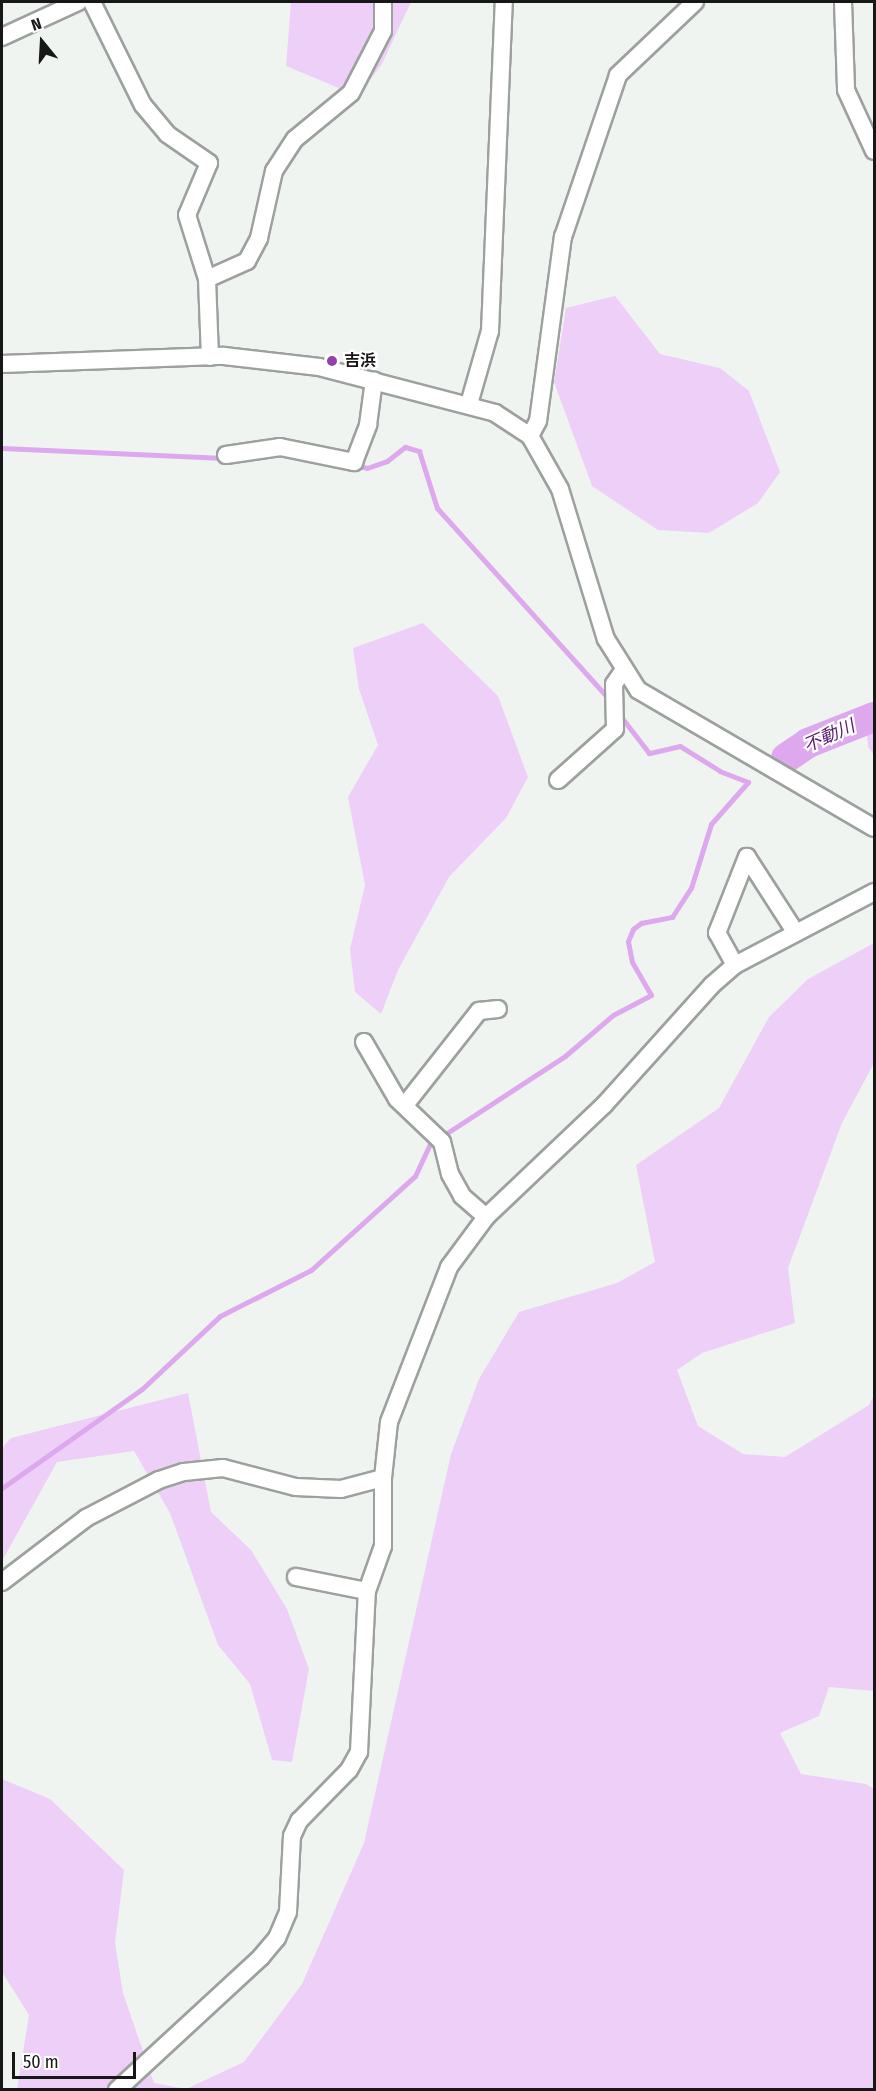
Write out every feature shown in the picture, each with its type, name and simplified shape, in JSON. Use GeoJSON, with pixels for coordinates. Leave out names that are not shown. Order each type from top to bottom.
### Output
{"type":"FeatureCollection","features":[{"type":"Feature","properties":{"kind":"street"},"geometry":{"type":"LineString","coordinates":[[2,37],[78,2]]}},
{"type":"Feature","properties":{"kind":"street"},"geometry":{"type":"LineString","coordinates":[[92,2],[143,105],[167,134],[209,163],[187,215],[207,279],[210,357]]}},
{"type":"Feature","properties":{"kind":"street"},"geometry":{"type":"LineString","coordinates":[[207,279],[247,261],[259,238],[274,171],[295,140],[351,93],[382,31],[383,2]]}},
{"type":"Feature","properties":{"kind":"street"},"geometry":{"type":"LineString","coordinates":[[468,404],[490,332],[504,2]]}},
{"type":"Feature","properties":{"kind":"street"},"geometry":{"type":"LineString","coordinates":[[530,436],[538,421],[554,279],[563,237],[618,75],[680,2]]}},
{"type":"Feature","properties":{"kind":"street"},"geometry":{"type":"LineString","coordinates":[[634,56],[668,31],[695,2]]}},
{"type":"Feature","properties":{"kind":"street"},"geometry":{"type":"LineString","coordinates":[[843,2],[846,90],[874,151]]}},
{"type":"Feature","properties":{"kind":"street"},"geometry":{"type":"LineString","coordinates":[[2,364],[210,357],[319,367],[468,404],[495,414],[530,436],[560,489],[606,639],[623,671],[655,702],[874,828]]}},
{"type":"Feature","properties":{"kind":"street"},"geometry":{"type":"LineString","coordinates":[[226,455],[280,447],[354,462],[368,425],[375,380]]}},
{"type":"Feature","properties":{"kind":"street"},"geometry":{"type":"LineString","coordinates":[[558,780],[615,729],[614,684],[623,671]]}},
{"type":"Feature","properties":{"kind":"street"},"geometry":{"type":"LineString","coordinates":[[735,965],[717,933],[747,857],[796,933]]}},
{"type":"Feature","properties":{"kind":"street"},"geometry":{"type":"LineString","coordinates":[[117,2090],[261,1957],[277,1938],[288,1912],[292,1836],[299,1821],[349,1770],[360,1752],[367,1591],[383,1546],[383,1478],[389,1422],[396,1396],[449,1267],[486,1217],[604,1105],[712,984],[735,965],[874,892]]}},
{"type":"Feature","properties":{"kind":"street"},"geometry":{"type":"LineString","coordinates":[[405,1105],[479,1011],[498,1009]]}},
{"type":"Feature","properties":{"kind":"street"},"geometry":{"type":"LineString","coordinates":[[364,1042],[397,1099],[442,1142],[455,1185],[486,1217]]}},
{"type":"Feature","properties":{"kind":"street"},"geometry":{"type":"LineString","coordinates":[[2,1582],[86,1518],[159,1480],[184,1472],[223,1468],[296,1486],[340,1489],[383,1478]]}},
{"type":"Feature","properties":{"kind":"street"},"geometry":{"type":"LineString","coordinates":[[296,1577],[367,1591]]}},
{"type":"Feature","properties":{"kind":"shaded area"},"geometry":{"type":"Polygon","coordinates":[[[291,2],[411,2],[382,64],[358,96],[286,66],[291,2]]]}},
{"type":"Feature","properties":{"kind":"shaded area"},"geometry":{"type":"Polygon","coordinates":[[[615,296],[660,354],[720,368],[749,391],[780,472],[758,503],[709,533],[658,530],[592,486],[554,382],[566,308],[615,296]]]}},
{"type":"Feature","properties":{"kind":"shaded area"},"geometry":{"type":"Polygon","coordinates":[[[423,623],[498,696],[528,777],[506,818],[449,877],[398,970],[381,1014],[355,992],[350,949],[365,885],[348,797],[378,745],[359,689],[353,648],[423,623]]]}},
{"type":"Feature","properties":{"kind":"shaded area"},"geometry":{"type":"Polygon","coordinates":[[[874,703],[874,755],[868,747],[865,712],[874,703]]]}},
{"type":"Feature","properties":{"kind":"shaded area"},"geometry":{"type":"Polygon","coordinates":[[[874,943],[874,1063],[842,1123],[788,1268],[795,1323],[702,1353],[677,1370],[698,1426],[743,1454],[785,1457],[869,1405],[874,1395],[874,1691],[829,1687],[819,1716],[780,1733],[801,1774],[866,1784],[874,1789],[874,2089],[186,2089],[244,2062],[302,1984],[364,1843],[451,1454],[479,1379],[519,1312],[617,1283],[655,1262],[636,1165],[719,1108],[769,1017],[808,979],[874,943]]]}},
{"type":"Feature","properties":{"kind":"shaded area"},"geometry":{"type":"Polygon","coordinates":[[[188,1393],[211,1512],[251,1550],[287,1609],[309,1669],[292,1762],[272,1760],[250,1684],[218,1645],[170,1513],[134,1451],[57,1462],[2,1561],[2,1448],[11,1438],[188,1393]]]}},
{"type":"Feature","properties":{"kind":"shaded area"},"geometry":{"type":"Polygon","coordinates":[[[2,1779],[50,1799],[124,1870],[115,1943],[123,1993],[154,2083],[186,2089],[17,2089],[29,2015],[2,1972],[2,1779]]]}},
{"type":"Feature","properties":{"kind":"waterway"},"geometry":{"type":"LineString","coordinates":[[356,465],[367,468],[387,461],[405,447],[419,451],[437,508],[609,699]]}},
{"type":"Feature","properties":{"kind":"waterway"},"geometry":{"type":"LineString","coordinates":[[2,448],[224,458]]}},
{"type":"Feature","properties":{"kind":"waterway"},"geometry":{"type":"LineString","coordinates":[[2,1488],[142,1389],[220,1316],[311,1270],[415,1176],[430,1144],[565,1056],[613,1015],[651,995],[632,962],[628,941],[633,929],[641,923],[672,917],[691,888],[711,824],[748,782],[720,771],[680,746],[649,753],[619,714]]}},
{"type":"Feature","properties":{"kind":"waterway","name":"不動川"},"geometry":{"type":"LineString","coordinates":[[786,758],[808,743],[874,717]]}},
{"type":"Feature","properties":{"kind":"place","name":"吉浜"},"geometry":{"type":"Point","coordinates":[332,361]}}]}
